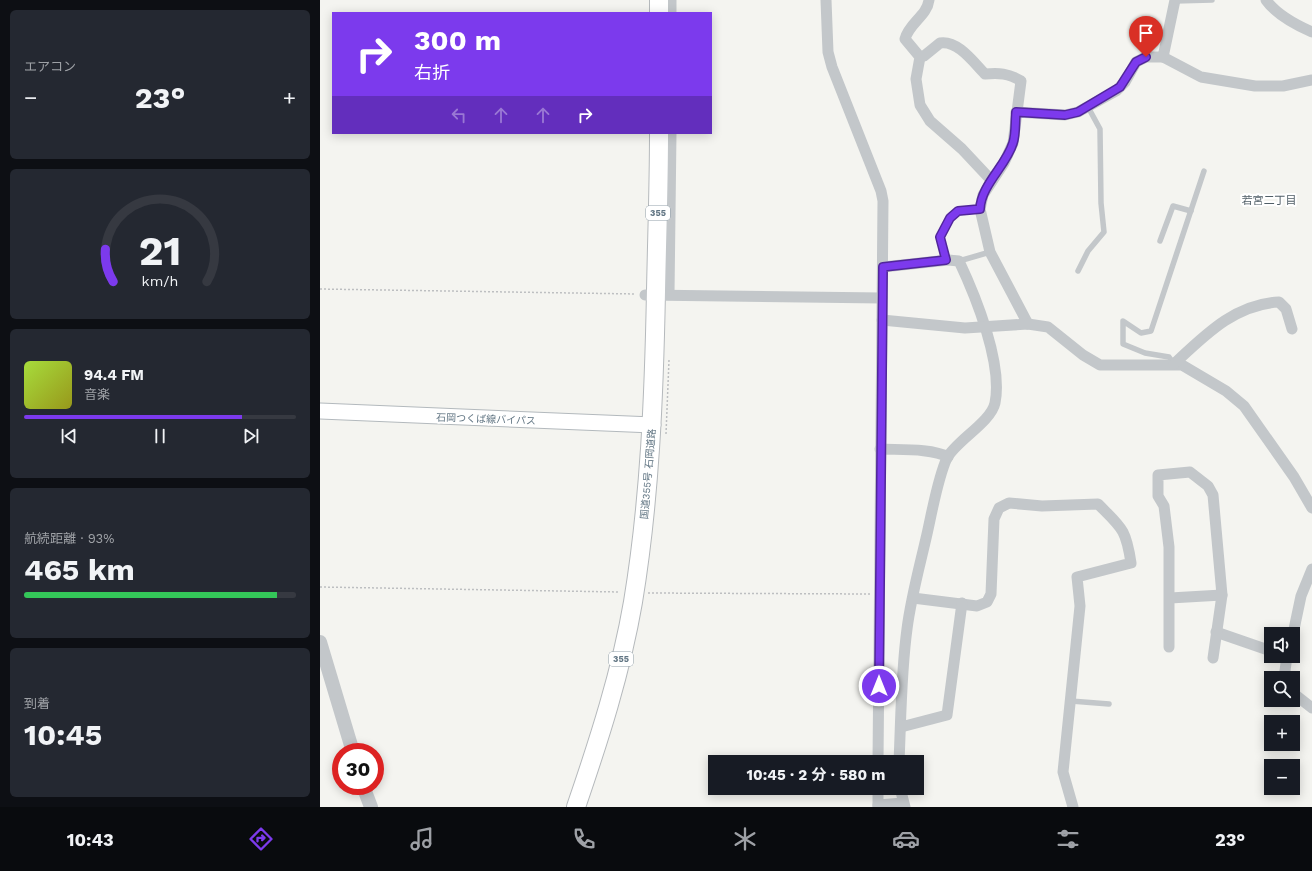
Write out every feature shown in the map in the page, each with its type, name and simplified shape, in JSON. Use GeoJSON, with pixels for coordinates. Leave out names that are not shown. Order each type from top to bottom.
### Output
{"type":"FeatureCollection","features":[{"type":"Feature","properties":{"kind":"highway"},"geometry":{"type":"LineString","coordinates":[[660,0],[660,12]]}},
{"type":"Feature","properties":{"kind":"highway","name":"国道355号 石岡道路"},"geometry":{"type":"LineString","coordinates":[[576,807],[612,693],[634,592],[646,506],[653,425],[657,294],[659,134]]}},
{"type":"Feature","properties":{"kind":"main road","name":"石岡つくば線バイパス"},"geometry":{"type":"LineString","coordinates":[[320,411],[653,425]]}},
{"type":"Feature","properties":{"kind":"street"},"geometry":{"type":"LineString","coordinates":[[671,0],[671,12]]}},
{"type":"Feature","properties":{"kind":"street"},"geometry":{"type":"LineString","coordinates":[[815,0],[826,0],[828,52],[832,67],[882,194],[884,215],[880,449],[878,755]]}},
{"type":"Feature","properties":{"kind":"street"},"geometry":{"type":"LineString","coordinates":[[920,57],[905,39],[909,30],[928,7],[929,0]]}},
{"type":"Feature","properties":{"kind":"street"},"geometry":{"type":"LineString","coordinates":[[1266,0],[1270,6],[1286,18],[1312,32]]}},
{"type":"Feature","properties":{"kind":"street"},"geometry":{"type":"LineString","coordinates":[[1163,57],[1175,1]]}},
{"type":"Feature","properties":{"kind":"street"},"geometry":{"type":"LineString","coordinates":[[920,57],[924,56],[940,43],[950,43],[966,55],[985,74],[1000,72],[1012,75],[1021,81],[1013,142],[1004,163],[981,200],[980,209],[990,252],[1028,324]]}},
{"type":"Feature","properties":{"kind":"street"},"geometry":{"type":"LineString","coordinates":[[920,57],[916,79],[920,105],[930,121],[962,149],[992,181]]}},
{"type":"Feature","properties":{"kind":"street"},"geometry":{"type":"LineString","coordinates":[[1016,112],[1065,115],[1072,114],[1088,107],[1120,87],[1136,62],[1146,57],[1163,57],[1201,76],[1255,86],[1283,86],[1312,80]]}},
{"type":"Feature","properties":{"kind":"street"},"geometry":{"type":"LineString","coordinates":[[671,134],[657,294],[882,298]]}},
{"type":"Feature","properties":{"kind":"street"},"geometry":{"type":"LineString","coordinates":[[883,267],[946,260],[959,261],[972,289],[986,327],[993,360],[996,386],[995,404],[990,414],[948,457],[934,504],[913,598],[904,650],[900,755]]}},
{"type":"Feature","properties":{"kind":"street"},"geometry":{"type":"LineString","coordinates":[[1174,364],[1204,336],[1235,313],[1262,303],[1279,302],[1286,309],[1292,329]]}},
{"type":"Feature","properties":{"kind":"street"},"geometry":{"type":"LineString","coordinates":[[882,320],[966,328],[1028,324],[1048,327],[1083,355],[1100,365],[1182,365],[1226,390],[1244,406],[1294,477],[1312,508]]}},
{"type":"Feature","properties":{"kind":"street"},"geometry":{"type":"LineString","coordinates":[[880,449],[916,451],[948,457]]}},
{"type":"Feature","properties":{"kind":"street"},"geometry":{"type":"LineString","coordinates":[[1169,647],[1169,547],[1164,506],[1158,496],[1158,476],[1190,472],[1208,486],[1213,495],[1222,595],[1216,632],[1214,658]]}},
{"type":"Feature","properties":{"kind":"street"},"geometry":{"type":"LineString","coordinates":[[913,598],[962,603],[976,606],[987,602],[991,594],[994,519],[999,508],[1009,503],[1042,506],[1098,504],[1121,527],[1128,539],[1132,563],[1077,577],[1080,606],[1063,772],[1074,807]]}},
{"type":"Feature","properties":{"kind":"street"},"geometry":{"type":"LineString","coordinates":[[1294,627],[1301,596],[1312,569]]}},
{"type":"Feature","properties":{"kind":"street"},"geometry":{"type":"LineString","coordinates":[[1170,598],[1222,595]]}},
{"type":"Feature","properties":{"kind":"street"},"geometry":{"type":"LineString","coordinates":[[901,727],[946,715],[962,603]]}},
{"type":"Feature","properties":{"kind":"street"},"geometry":{"type":"LineString","coordinates":[[1216,632],[1264,649]]}},
{"type":"Feature","properties":{"kind":"street"},"geometry":{"type":"LineString","coordinates":[[320,642],[350,743]]}},
{"type":"Feature","properties":{"kind":"street"},"geometry":{"type":"LineString","coordinates":[[1300,699],[1312,708]]}},
{"type":"Feature","properties":{"kind":"street"},"geometry":{"type":"LineString","coordinates":[[366,795],[371,807]]}},
{"type":"Feature","properties":{"kind":"street"},"geometry":{"type":"LineString","coordinates":[[878,795],[878,806],[904,805],[902,795]]}},
{"type":"Feature","properties":{"kind":"lane"},"geometry":{"type":"LineString","coordinates":[[1175,1],[1212,0]]}},
{"type":"Feature","properties":{"kind":"lane"},"geometry":{"type":"LineString","coordinates":[[1078,271],[1088,251],[1104,232],[1100,203],[1100,129],[1088,107]]}},
{"type":"Feature","properties":{"kind":"lane"},"geometry":{"type":"LineString","coordinates":[[1174,364],[1169,357],[1145,353],[1123,344],[1123,321],[1141,333],[1151,331],[1204,171]]}},
{"type":"Feature","properties":{"kind":"lane"},"geometry":{"type":"LineString","coordinates":[[1160,241],[1173,206],[1191,211]]}},
{"type":"Feature","properties":{"kind":"lane"},"geometry":{"type":"LineString","coordinates":[[946,260],[940,237],[950,218],[958,211],[980,209]]}},
{"type":"Feature","properties":{"kind":"lane"},"geometry":{"type":"LineString","coordinates":[[959,261],[990,252]]}},
{"type":"Feature","properties":{"kind":"lane"},"geometry":{"type":"LineString","coordinates":[[1071,701],[1108,704]]}},
{"type":"Feature","properties":{"kind":"path"},"geometry":{"type":"LineString","coordinates":[[320,288],[657,294]]}},
{"type":"Feature","properties":{"kind":"path"},"geometry":{"type":"LineString","coordinates":[[320,587],[879,594]]}},
{"type":"Feature","properties":{"kind":"district","name":"若宮二丁目"},"geometry":{"type":"Point","coordinates":[1269,200]}},
{"type":"Feature","properties":{"kind":"route"},"geometry":{"type":"LineString","coordinates":[[879,686],[880,449],[883,267],[946,260],[940,237],[943,230],[950,218],[958,211],[980,209],[983,195],[1004,163],[1013,142],[1016,112],[1065,115],[1078,112],[1116,91],[1125,82],[1136,62],[1146,57]]}}]}
